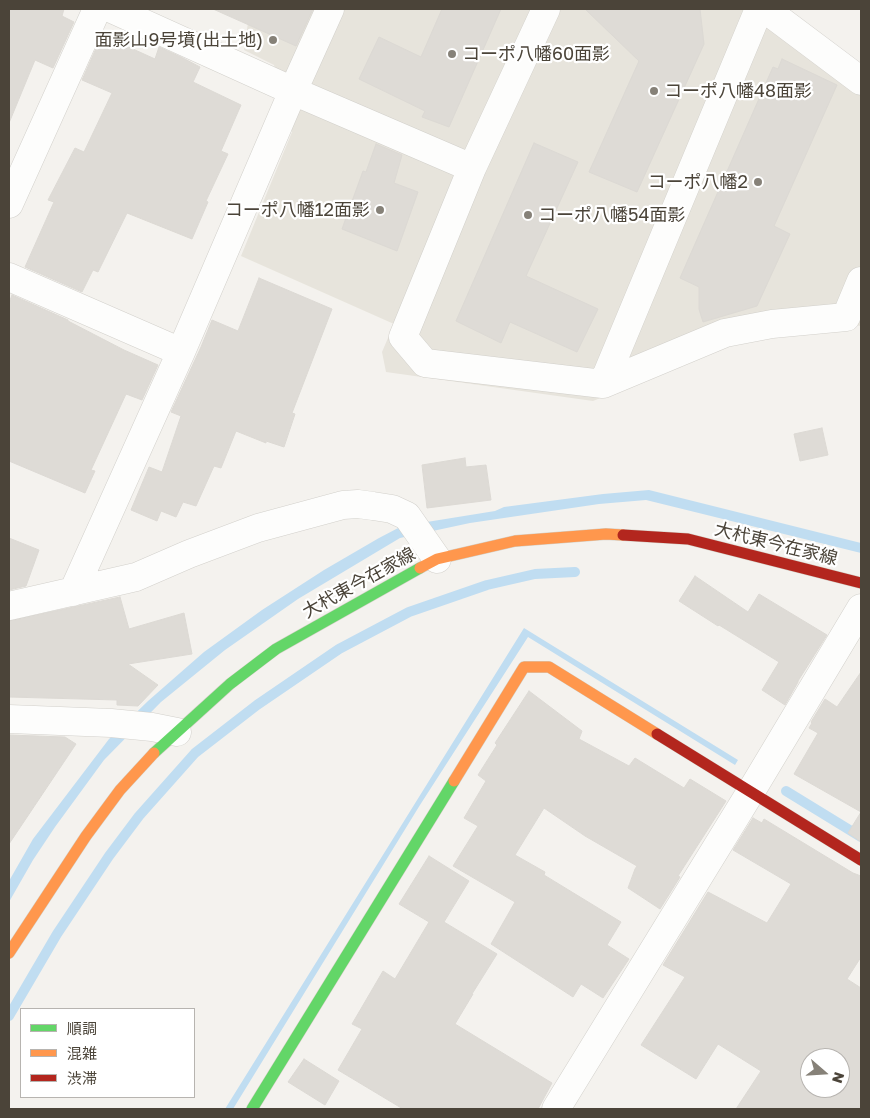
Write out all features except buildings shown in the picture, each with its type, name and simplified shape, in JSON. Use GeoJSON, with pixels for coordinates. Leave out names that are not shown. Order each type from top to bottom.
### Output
{"type":"FeatureCollection","features":[{"type":"Feature","properties":{"kind":"street"},"geometry":{"type":"LineString","coordinates":[[9,204],[97,9]]}},
{"type":"Feature","properties":{"kind":"street"},"geometry":{"type":"LineString","coordinates":[[112,9],[293,91],[472,168]]}},
{"type":"Feature","properties":{"kind":"street"},"geometry":{"type":"LineString","coordinates":[[73,592],[181,352],[330,9]]}},
{"type":"Feature","properties":{"kind":"street"},"geometry":{"type":"LineString","coordinates":[[546,9],[472,168],[403,337],[425,363],[603,384],[725,333],[772,324],[846,317],[861,281]]}},
{"type":"Feature","properties":{"kind":"street"},"geometry":{"type":"LineString","coordinates":[[603,384],[759,9]]}},
{"type":"Feature","properties":{"kind":"street"},"geometry":{"type":"LineString","coordinates":[[765,9],[861,81]]}},
{"type":"Feature","properties":{"kind":"street"},"geometry":{"type":"LineString","coordinates":[[9,277],[181,352]]}},
{"type":"Feature","properties":{"kind":"street"},"geometry":{"type":"LineString","coordinates":[[9,606],[136,577],[189,554],[258,528],[343,505],[358,504],[392,509],[407,516],[437,559]]}},
{"type":"Feature","properties":{"kind":"street","name":"大杙東今在家線"},"geometry":{"type":"LineString","coordinates":[[13,935],[120,790],[160,747],[230,684],[276,649],[437,559],[515,541],[606,534],[688,539],[861,583]]}},
{"type":"Feature","properties":{"kind":"street"},"geometry":{"type":"LineString","coordinates":[[556,1109],[861,608]]}},
{"type":"Feature","properties":{"kind":"street"},"geometry":{"type":"LineString","coordinates":[[252,1109],[524,667],[549,667],[861,860]]}},
{"type":"Feature","properties":{"kind":"street"},"geometry":{"type":"LineString","coordinates":[[9,719],[112,723],[152,727],[177,732]]}},
{"type":"Feature","properties":{"kind":"shaded area"},"geometry":{"type":"Polygon","coordinates":[[[250,9],[788,9],[861,64],[861,326],[854,325],[771,337],[725,347],[593,401],[386,372],[382,352],[394,324],[241,256],[292,132],[274,65],[244,50],[250,9]]]}},
{"type":"Feature","properties":{"kind":"water"},"geometry":{"type":"Polygon","coordinates":[[[649,490],[861,543],[861,553],[646,500],[599,504],[470,523],[400,538],[298,599],[225,650],[161,702],[104,760],[55,827],[33,860],[9,902],[9,881],[33,839],[109,739],[148,701],[204,652],[262,610],[324,570],[402,526],[495,511],[504,507],[649,490]]]}},
{"type":"Feature","properties":{"kind":"water"},"geometry":{"type":"Polygon","coordinates":[[[524,628],[738,760],[735,765],[528,637],[420,805],[233,1109],[225,1109],[524,628]]]}},
{"type":"Feature","properties":{"kind":"waterway"},"geometry":{"type":"LineString","coordinates":[[9,1016],[57,934],[109,856],[139,816],[195,753],[257,705],[339,649],[409,612],[487,585],[535,574],[575,572]]}},
{"type":"Feature","properties":{"kind":"waterway"},"geometry":{"type":"LineString","coordinates":[[786,791],[861,837]]}},
{"type":"Feature","properties":{"kind":"traffic: fast"},"geometry":{"type":"LineString","coordinates":[[154,753],[230,684],[276,649],[420,568]]}},
{"type":"Feature","properties":{"kind":"traffic: fast"},"geometry":{"type":"LineString","coordinates":[[252,1109],[454,781]]}},
{"type":"Feature","properties":{"kind":"traffic: slow"},"geometry":{"type":"LineString","coordinates":[[420,568],[437,559],[515,541],[606,534],[623,535]]}},
{"type":"Feature","properties":{"kind":"traffic: slow"},"geometry":{"type":"LineString","coordinates":[[454,781],[524,667],[549,667],[657,734]]}},
{"type":"Feature","properties":{"kind":"traffic: slow"},"geometry":{"type":"LineString","coordinates":[[9,953],[86,836],[120,790],[154,753]]}},
{"type":"Feature","properties":{"kind":"traffic: jam"},"geometry":{"type":"LineString","coordinates":[[623,535],[688,539],[861,583]]}},
{"type":"Feature","properties":{"kind":"traffic: jam"},"geometry":{"type":"LineString","coordinates":[[657,734],[861,860]]}},
{"type":"Feature","properties":{"kind":"place","name":"面影山9号墳(出土地)"},"geometry":{"type":"Point","coordinates":[273,40]}},
{"type":"Feature","properties":{"kind":"place","name":"コーポ八幡60面影"},"geometry":{"type":"Point","coordinates":[452,54]}},
{"type":"Feature","properties":{"kind":"place","name":"コーポ八幡48面影"},"geometry":{"type":"Point","coordinates":[654,91]}},
{"type":"Feature","properties":{"kind":"place","name":"コーポ八幡2"},"geometry":{"type":"Point","coordinates":[758,182]}},
{"type":"Feature","properties":{"kind":"place","name":"コーポ八幡12面影"},"geometry":{"type":"Point","coordinates":[380,210]}},
{"type":"Feature","properties":{"kind":"place","name":"コーポ八幡54面影"},"geometry":{"type":"Point","coordinates":[528,215]}}]}
